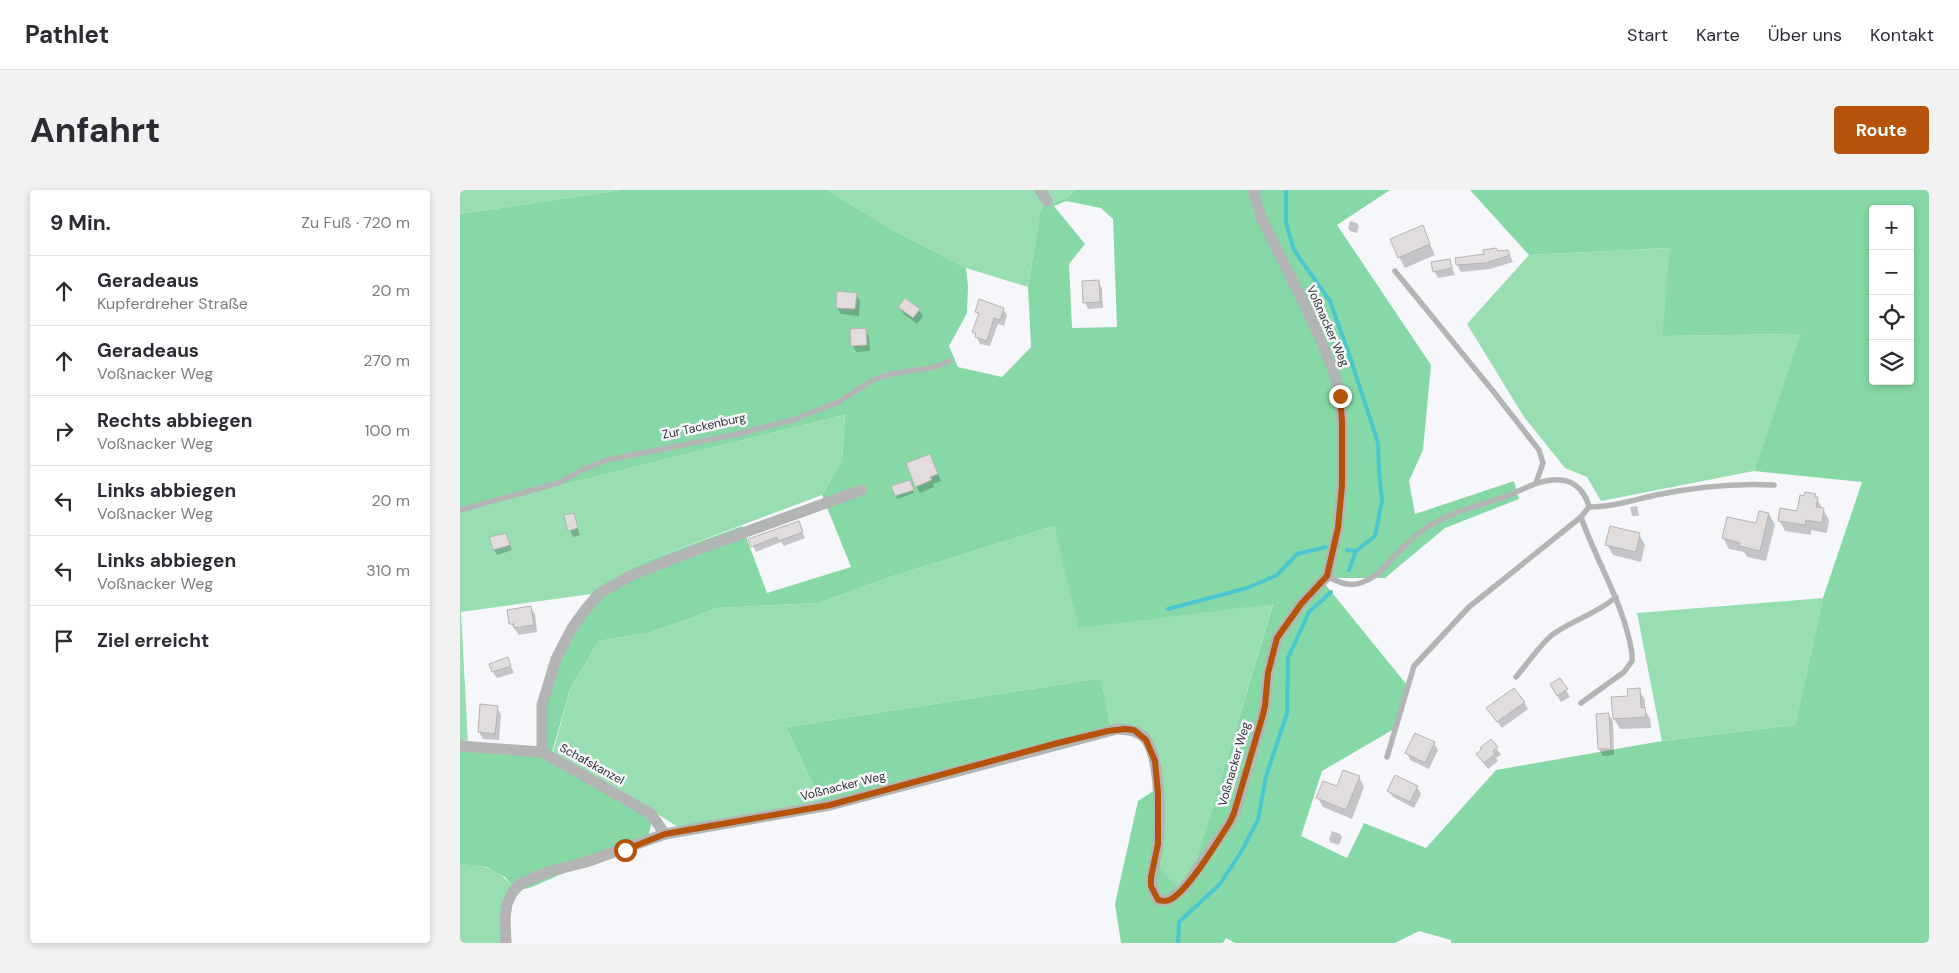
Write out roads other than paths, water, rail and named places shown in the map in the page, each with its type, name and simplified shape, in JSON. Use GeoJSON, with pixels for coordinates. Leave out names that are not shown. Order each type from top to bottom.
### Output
{"type":"FeatureCollection","features":[{"type":"Feature","properties":{"kind":"street"},"geometry":{"type":"LineString","coordinates":[[1040,190],[1047,201]]}},
{"type":"Feature","properties":{"kind":"street","name":"Voßnacker Weg"},"geometry":{"type":"LineString","coordinates":[[665,834],[830,805],[1067,741],[1125,729],[1134,730],[1146,740],[1155,761],[1158,793],[1158,844],[1151,886],[1158,900],[1165,902],[1184,888],[1230,822],[1234,813],[1265,706],[1268,673],[1277,638],[1301,604],[1327,576],[1341,507],[1342,421],[1340,396],[1334,373],[1320,336],[1261,218],[1253,190]]}},
{"type":"Feature","properties":{"kind":"street"},"geometry":{"type":"LineString","coordinates":[[542,752],[542,705],[556,659],[576,622],[600,593],[632,575],[862,490]]}},
{"type":"Feature","properties":{"kind":"street","name":"Schafskanzel"},"geometry":{"type":"LineString","coordinates":[[460,746],[542,752],[651,814],[665,834]]}},
{"type":"Feature","properties":{"kind":"street"},"geometry":{"type":"LineString","coordinates":[[506,943],[505,917],[507,904],[512,893],[520,884],[547,872],[586,862],[665,834]]}},
{"type":"Feature","properties":{"kind":"lane"},"geometry":{"type":"LineString","coordinates":[[1394,271],[1493,391],[1538,450],[1543,463],[1536,483]]}},
{"type":"Feature","properties":{"kind":"lane","name":"Zur Tackenburg"},"geometry":{"type":"LineString","coordinates":[[460,510],[558,483],[582,470],[607,460],[738,434],[793,420],[838,402],[875,379],[891,374],[935,367],[949,361]]}},
{"type":"Feature","properties":{"kind":"lane"},"geometry":{"type":"LineString","coordinates":[[1327,576],[1339,583],[1349,585],[1358,585],[1368,581],[1426,528],[1451,515],[1536,483],[1560,480],[1574,484],[1585,496],[1589,507]]}},
{"type":"Feature","properties":{"kind":"lane"},"geometry":{"type":"LineString","coordinates":[[1387,757],[1414,666],[1469,607],[1581,517],[1589,507],[1607,506],[1658,494],[1741,483],[1774,485]]}},
{"type":"Feature","properties":{"kind":"lane"},"geometry":{"type":"LineString","coordinates":[[1581,517],[1592,546],[1616,597],[1631,646],[1632,661],[1624,672],[1582,703]]}},
{"type":"Feature","properties":{"kind":"lane"},"geometry":{"type":"LineString","coordinates":[[1516,677],[1554,634],[1600,610],[1616,597]]}},
{"type":"Feature","properties":{"kind":"waterway"},"geometry":{"type":"LineString","coordinates":[[1286,190],[1286,223],[1294,250],[1330,301],[1378,443],[1382,501],[1375,536],[1356,551],[1349,570]]}},
{"type":"Feature","properties":{"kind":"waterway"},"geometry":{"type":"LineString","coordinates":[[1168,609],[1247,588],[1277,575],[1297,554],[1326,547]]}},
{"type":"Feature","properties":{"kind":"waterway"},"geometry":{"type":"LineString","coordinates":[[1347,550],[1356,551]]}},
{"type":"Feature","properties":{"kind":"waterway"},"geometry":{"type":"LineString","coordinates":[[1178,943],[1179,922],[1220,884],[1241,852],[1258,820],[1266,776],[1287,713],[1288,658],[1309,612],[1331,592]]}}]}
